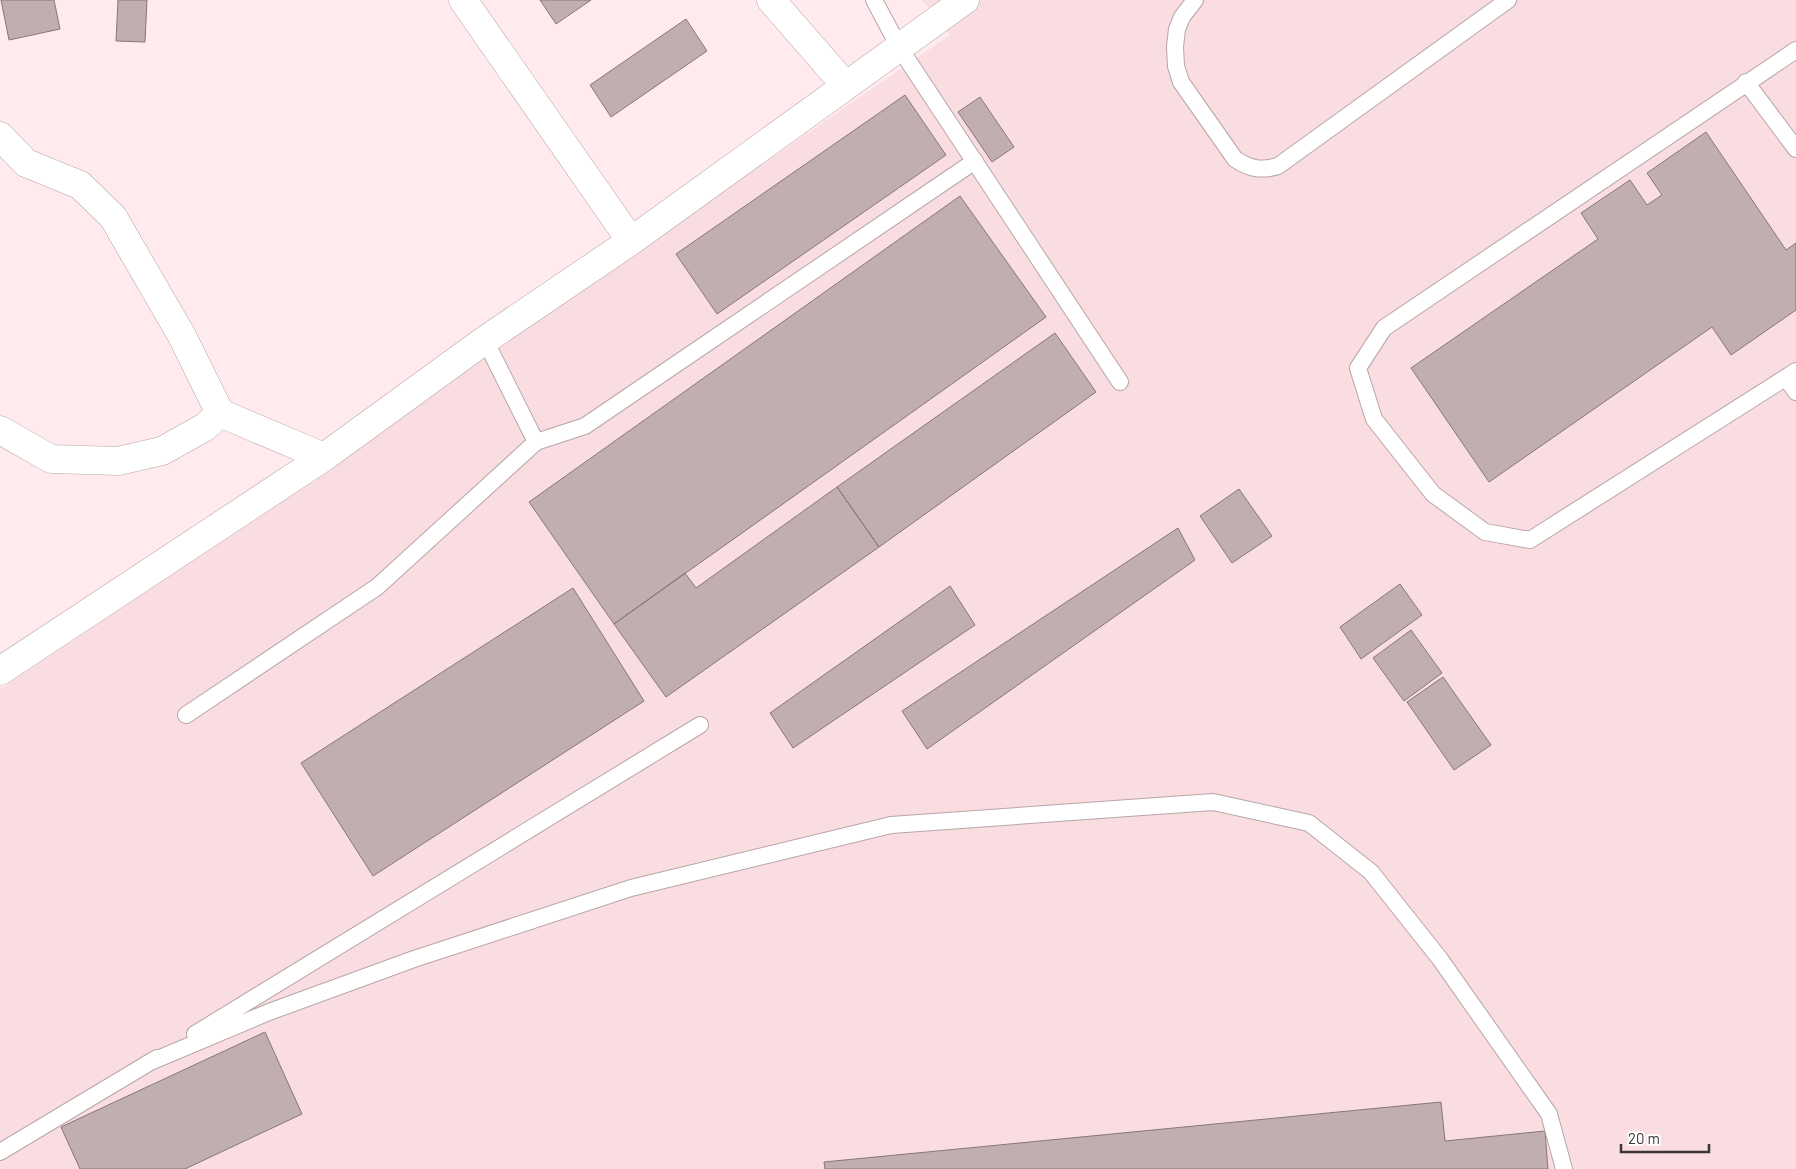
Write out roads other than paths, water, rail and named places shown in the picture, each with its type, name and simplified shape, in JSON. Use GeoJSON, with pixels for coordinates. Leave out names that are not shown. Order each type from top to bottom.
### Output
{"type":"FeatureCollection","features":[{"type":"Feature","properties":{"kind":"street"},"geometry":{"type":"LineString","coordinates":[[463,0],[631,241]]}},
{"type":"Feature","properties":{"kind":"street"},"geometry":{"type":"LineString","coordinates":[[771,0],[846,86]]}},
{"type":"Feature","properties":{"kind":"street"},"geometry":{"type":"LineString","coordinates":[[0,671],[324,457],[485,340],[631,241],[965,0]]}},
{"type":"Feature","properties":{"kind":"street"},"geometry":{"type":"LineString","coordinates":[[0,136],[26,163],[80,185],[113,218],[182,336],[220,413],[324,457]]}},
{"type":"Feature","properties":{"kind":"street"},"geometry":{"type":"LineString","coordinates":[[0,430],[51,459],[118,461],[162,452],[205,427],[220,413]]}},
{"type":"Feature","properties":{"kind":"lane"},"geometry":{"type":"LineString","coordinates":[[874,0],[899,46],[1120,382]]}},
{"type":"Feature","properties":{"kind":"lane"},"geometry":{"type":"LineString","coordinates":[[1195,0],[1182,17],[1176,29],[1174,47],[1181,82],[1235,159],[1246,167],[1263,170],[1278,166],[1508,0]]}},
{"type":"Feature","properties":{"kind":"lane"},"geometry":{"type":"LineString","coordinates":[[1796,50],[1384,328],[1358,368],[1374,419],[1433,494],[1485,532],[1530,540],[1791,375],[1796,392]]}},
{"type":"Feature","properties":{"kind":"lane"},"geometry":{"type":"LineString","coordinates":[[1746,82],[1796,149]]}},
{"type":"Feature","properties":{"kind":"lane"},"geometry":{"type":"LineString","coordinates":[[186,715],[377,587],[536,442],[585,426],[974,161]]}},
{"type":"Feature","properties":{"kind":"lane"},"geometry":{"type":"LineString","coordinates":[[485,340],[536,442]]}},
{"type":"Feature","properties":{"kind":"lane"},"geometry":{"type":"LineString","coordinates":[[0,1152],[700,724]]}},
{"type":"Feature","properties":{"kind":"lane"},"geometry":{"type":"LineString","coordinates":[[148,1063],[269,1012],[414,958],[631,888],[891,824],[1213,802],[1309,823],[1371,872],[1440,959],[1549,1114],[1564,1169]]}}]}
